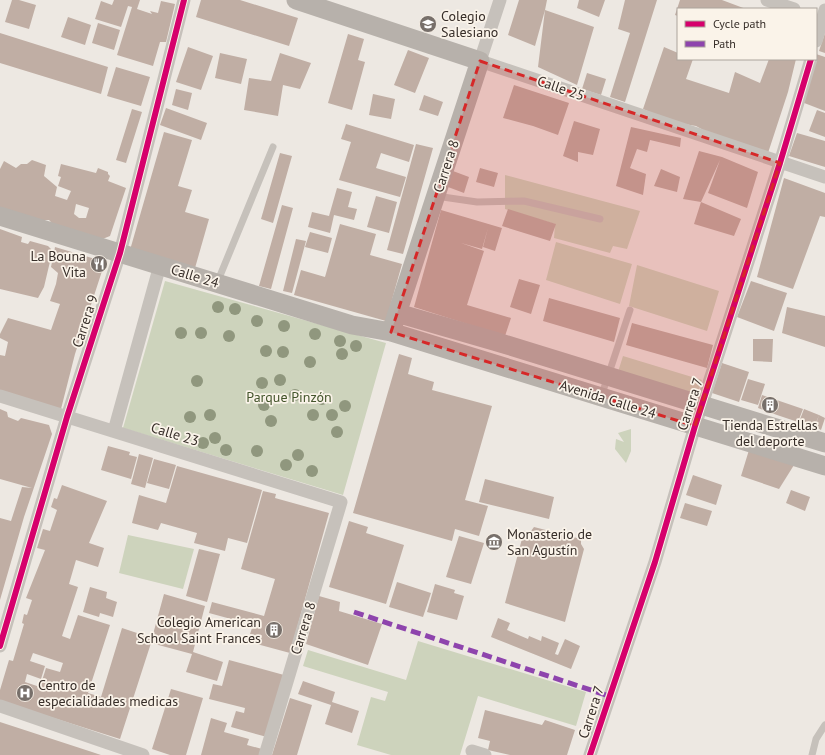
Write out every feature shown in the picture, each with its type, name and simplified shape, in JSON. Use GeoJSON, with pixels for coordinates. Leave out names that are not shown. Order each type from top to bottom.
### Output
{"type":"FeatureCollection","features":[{"type":"Feature","properties":{"kind":"main road","name":"Calle 25"},"geometry":{"type":"LineString","coordinates":[[296,0],[480,61]]}},
{"type":"Feature","properties":{"kind":"main road","name":"Carrera 8"},"geometry":{"type":"LineString","coordinates":[[391,332],[480,61]]}},
{"type":"Feature","properties":{"kind":"main road","name":"Calle 24"},"geometry":{"type":"LineString","coordinates":[[0,216],[352,325],[391,332]]}},
{"type":"Feature","properties":{"kind":"main road","name":"Avenida Calle 24"},"geometry":{"type":"LineString","coordinates":[[397,313],[825,443]]}},
{"type":"Feature","properties":{"kind":"main road","name":"Avenida Calle 24"},"geometry":{"type":"LineString","coordinates":[[391,332],[825,466]]}},
{"type":"Feature","properties":{"kind":"street","name":"Carrera 9"},"geometry":{"type":"LineString","coordinates":[[0,646],[67,417],[120,253],[184,0]]}},
{"type":"Feature","properties":{"kind":"street","name":"Carrera 8"},"geometry":{"type":"LineString","coordinates":[[480,61],[500,0]]}},
{"type":"Feature","properties":{"kind":"street"},"geometry":{"type":"LineString","coordinates":[[767,0],[791,8]]}},
{"type":"Feature","properties":{"kind":"street"},"geometry":{"type":"LineString","coordinates":[[817,36],[821,15]]}},
{"type":"Feature","properties":{"kind":"street","name":"Carrera 7"},"geometry":{"type":"LineString","coordinates":[[590,755],[655,562],[695,426],[780,164],[811,60]]}},
{"type":"Feature","properties":{"kind":"street","name":"Calle 25"},"geometry":{"type":"LineString","coordinates":[[480,61],[780,164],[825,177]]}},
{"type":"Feature","properties":{"kind":"street"},"geometry":{"type":"LineString","coordinates":[[114,431],[160,265]]}},
{"type":"Feature","properties":{"kind":"street","name":"Calle 23"},"geometry":{"type":"LineString","coordinates":[[0,396],[341,502]]}},
{"type":"Feature","properties":{"kind":"street","name":"Carrera 8"},"geometry":{"type":"LineString","coordinates":[[265,755],[341,502]]}},
{"type":"Feature","properties":{"kind":"street"},"geometry":{"type":"LineString","coordinates":[[0,706],[143,755]]}},
{"type":"Feature","properties":{"kind":"lane"},"geometry":{"type":"LineString","coordinates":[[217,283],[273,147]]}},
{"type":"Feature","properties":{"kind":"lane"},"geometry":{"type":"LineString","coordinates":[[436,196],[477,202],[524,201],[600,219]]}},
{"type":"Feature","properties":{"kind":"lane"},"geometry":{"type":"LineString","coordinates":[[601,397],[630,310]]}},
{"type":"Feature","properties":{"kind":"lane"},"geometry":{"type":"LineString","coordinates":[[812,755],[816,740],[825,725]]}},
{"type":"Feature","properties":{"kind":"highlighted area"},"geometry":{"type":"Polygon","coordinates":[[[480,61],[780,163],[695,426],[391,332],[480,61]]]}},
{"type":"Feature","properties":{"kind":"green space"},"geometry":{"type":"Polygon","coordinates":[[[505,175],[640,211],[627,249],[613,246],[610,253],[554,238],[555,224],[505,209],[505,175]]]}},
{"type":"Feature","properties":{"kind":"green space"},"geometry":{"type":"Polygon","coordinates":[[[556,242],[632,264],[620,304],[546,280],[556,242]]]}},
{"type":"Feature","properties":{"kind":"green space"},"geometry":{"type":"Polygon","coordinates":[[[637,265],[719,291],[707,331],[629,306],[637,265]]]}},
{"type":"Feature","properties":{"kind":"green space","name":"Parque Pinzón"},"geometry":{"type":"Polygon","coordinates":[[[165,281],[386,343],[343,495],[123,428],[165,281]]]}},
{"type":"Feature","properties":{"kind":"green space"},"geometry":{"type":"Polygon","coordinates":[[[623,356],[702,380],[696,399],[617,375],[623,356]]]}},
{"type":"Feature","properties":{"kind":"green space"},"geometry":{"type":"Polygon","coordinates":[[[631,429],[631,451],[626,463],[615,449],[616,439],[624,442],[618,433],[631,429]]]}},
{"type":"Feature","properties":{"kind":"green space"},"geometry":{"type":"Polygon","coordinates":[[[128,535],[194,549],[183,589],[119,573],[128,535]]]}},
{"type":"Feature","properties":{"kind":"green space"},"geometry":{"type":"Polygon","coordinates":[[[418,641],[586,692],[576,726],[478,696],[460,755],[391,755],[357,745],[371,697],[385,701],[388,692],[303,666],[308,650],[406,680],[418,641]]]}},
{"type":"Feature","properties":{"kind":"building"},"geometry":{"type":"Polygon","coordinates":[[[12,0],[19,0],[36,5],[29,29],[5,22],[12,0]]]}},
{"type":"Feature","properties":{"kind":"building"},"geometry":{"type":"Polygon","coordinates":[[[114,0],[140,0],[137,9],[152,14],[150,11],[158,13],[161,1],[175,4],[166,42],[160,42],[153,66],[117,55],[132,7],[128,6],[121,27],[95,19],[101,1],[112,5],[114,0]]]}},
{"type":"Feature","properties":{"kind":"building"},"geometry":{"type":"Polygon","coordinates":[[[201,0],[240,0],[298,18],[289,46],[196,17],[201,0]]]}},
{"type":"Feature","properties":{"kind":"building"},"geometry":{"type":"Polygon","coordinates":[[[519,0],[547,0],[535,46],[508,35],[519,0]]]}},
{"type":"Feature","properties":{"kind":"building"},"geometry":{"type":"Polygon","coordinates":[[[579,0],[605,0],[599,17],[577,8],[579,0]]]}},
{"type":"Feature","properties":{"kind":"building"},"geometry":{"type":"Polygon","coordinates":[[[625,0],[657,0],[625,102],[610,97],[630,33],[618,29],[625,0]]]}},
{"type":"Feature","properties":{"kind":"building"},"geometry":{"type":"Polygon","coordinates":[[[680,0],[722,0],[743,8],[677,8],[680,0]]]}},
{"type":"Feature","properties":{"kind":"building"},"geometry":{"type":"Polygon","coordinates":[[[545,10],[594,27],[577,85],[538,67],[545,10]]]}},
{"type":"Feature","properties":{"kind":"building"},"geometry":{"type":"Polygon","coordinates":[[[68,17],[91,25],[85,45],[61,37],[68,17]]]}},
{"type":"Feature","properties":{"kind":"building"},"geometry":{"type":"Polygon","coordinates":[[[98,23],[120,30],[114,50],[92,43],[98,23]]]}},
{"type":"Feature","properties":{"kind":"building"},"geometry":{"type":"Polygon","coordinates":[[[0,33],[108,67],[101,94],[0,63],[0,33]]]}},
{"type":"Feature","properties":{"kind":"building"},"geometry":{"type":"Polygon","coordinates":[[[825,33],[825,53],[819,51],[825,33]]]}},
{"type":"Feature","properties":{"kind":"building"},"geometry":{"type":"Polygon","coordinates":[[[348,34],[364,39],[358,60],[365,62],[352,110],[328,103],[348,34]]]}},
{"type":"Feature","properties":{"kind":"building"},"geometry":{"type":"Polygon","coordinates":[[[188,47],[213,56],[201,90],[176,82],[188,47]]]}},
{"type":"Feature","properties":{"kind":"building"},"geometry":{"type":"Polygon","coordinates":[[[664,47],[677,53],[677,60],[693,60],[686,79],[729,93],[735,72],[760,83],[769,60],[796,60],[788,92],[768,153],[714,136],[696,126],[672,122],[643,109],[664,47]]]}},
{"type":"Feature","properties":{"kind":"building"},"geometry":{"type":"Polygon","coordinates":[[[408,50],[429,58],[415,93],[394,85],[408,50]]]}},
{"type":"Feature","properties":{"kind":"building"},"geometry":{"type":"Polygon","coordinates":[[[220,53],[247,59],[241,84],[215,78],[220,53]]]}},
{"type":"Feature","properties":{"kind":"building"},"geometry":{"type":"Polygon","coordinates":[[[280,53],[311,63],[300,89],[283,85],[278,116],[244,110],[249,78],[271,81],[280,53]]]}},
{"type":"Feature","properties":{"kind":"building"},"geometry":{"type":"Polygon","coordinates":[[[817,54],[825,57],[825,111],[799,101],[816,60],[817,60],[817,54]]]}},
{"type":"Feature","properties":{"kind":"building"},"geometry":{"type":"Polygon","coordinates":[[[116,67],[150,77],[141,106],[107,96],[116,67]]]}},
{"type":"Feature","properties":{"kind":"building"},"geometry":{"type":"Polygon","coordinates":[[[587,73],[606,79],[601,95],[582,89],[587,73]]]}},
{"type":"Feature","properties":{"kind":"building"},"geometry":{"type":"Polygon","coordinates":[[[514,85],[569,103],[558,135],[533,126],[503,118],[514,85]]]}},
{"type":"Feature","properties":{"kind":"building"},"geometry":{"type":"Polygon","coordinates":[[[176,89],[192,93],[188,110],[172,105],[176,89]]]}},
{"type":"Feature","properties":{"kind":"building"},"geometry":{"type":"Polygon","coordinates":[[[373,94],[395,99],[391,119],[369,115],[373,94]]]}},
{"type":"Feature","properties":{"kind":"building"},"geometry":{"type":"Polygon","coordinates":[[[424,95],[443,102],[438,116],[419,110],[424,95]]]}},
{"type":"Feature","properties":{"kind":"building"},"geometry":{"type":"Polygon","coordinates":[[[166,108],[207,123],[201,140],[160,125],[166,108]]]}},
{"type":"Feature","properties":{"kind":"building"},"geometry":{"type":"Polygon","coordinates":[[[132,109],[142,112],[126,163],[116,160],[132,109]]]}},
{"type":"Feature","properties":{"kind":"building"},"geometry":{"type":"Polygon","coordinates":[[[817,110],[825,113],[825,137],[809,131],[817,110]]]}},
{"type":"Feature","properties":{"kind":"building"},"geometry":{"type":"Polygon","coordinates":[[[574,121],[600,129],[593,155],[578,152],[578,162],[563,156],[574,121]]]}},
{"type":"Feature","properties":{"kind":"building"},"geometry":{"type":"Polygon","coordinates":[[[346,124],[414,145],[409,162],[381,153],[376,168],[406,177],[400,197],[339,180],[351,142],[341,139],[346,124]]]}},
{"type":"Feature","properties":{"kind":"building"},"geometry":{"type":"Polygon","coordinates":[[[631,127],[681,138],[680,147],[650,140],[647,152],[637,149],[630,168],[646,174],[643,195],[616,186],[631,127]]]}},
{"type":"Feature","properties":{"kind":"building"},"geometry":{"type":"Polygon","coordinates":[[[164,132],[192,140],[178,186],[192,190],[185,212],[209,219],[195,268],[130,250],[164,132]]]}},
{"type":"Feature","properties":{"kind":"building"},"geometry":{"type":"Polygon","coordinates":[[[797,133],[825,141],[825,167],[789,156],[797,133]]]}},
{"type":"Feature","properties":{"kind":"building"},"geometry":{"type":"Polygon","coordinates":[[[416,144],[433,148],[403,254],[387,250],[416,144]]]}},
{"type":"Feature","properties":{"kind":"building"},"geometry":{"type":"Polygon","coordinates":[[[699,151],[722,157],[758,172],[747,208],[708,193],[720,160],[701,202],[683,199],[699,151]]]}},
{"type":"Feature","properties":{"kind":"building"},"geometry":{"type":"Polygon","coordinates":[[[280,153],[292,156],[273,223],[261,219],[280,153]]]}},
{"type":"Feature","properties":{"kind":"building"},"geometry":{"type":"Polygon","coordinates":[[[32,160],[46,165],[44,176],[57,187],[55,196],[67,200],[71,191],[58,186],[61,177],[58,176],[61,164],[96,173],[98,168],[108,172],[110,176],[108,181],[126,188],[110,236],[100,240],[52,223],[49,220],[40,220],[0,208],[0,169],[4,161],[16,168],[21,164],[27,164],[32,160]],[[76,204],[74,214],[79,218],[86,218],[89,208],[76,204]]]}},
{"type":"Feature","properties":{"kind":"building"},"geometry":{"type":"Polygon","coordinates":[[[480,168],[498,173],[494,187],[476,182],[480,168]]]}},
{"type":"Feature","properties":{"kind":"building"},"geometry":{"type":"Polygon","coordinates":[[[661,169],[680,177],[677,192],[654,186],[661,169]]]}},
{"type":"Feature","properties":{"kind":"building"},"geometry":{"type":"Polygon","coordinates":[[[453,171],[469,177],[464,193],[448,187],[453,171]]]}},
{"type":"Feature","properties":{"kind":"building"},"geometry":{"type":"Polygon","coordinates":[[[784,178],[825,193],[825,217],[820,216],[793,289],[757,277],[784,178]]]}},
{"type":"Feature","properties":{"kind":"building"},"geometry":{"type":"Polygon","coordinates":[[[337,188],[352,192],[348,207],[357,209],[354,220],[334,215],[330,233],[308,227],[312,212],[329,216],[337,188]]]}},
{"type":"Feature","properties":{"kind":"building"},"geometry":{"type":"Polygon","coordinates":[[[376,196],[397,202],[389,233],[367,227],[376,196]]]}},
{"type":"Feature","properties":{"kind":"building"},"geometry":{"type":"Polygon","coordinates":[[[701,202],[741,219],[734,236],[694,224],[701,202]]]}},
{"type":"Feature","properties":{"kind":"building"},"geometry":{"type":"Polygon","coordinates":[[[282,205],[293,208],[271,289],[259,286],[282,205]]]}},
{"type":"Feature","properties":{"kind":"building"},"geometry":{"type":"Polygon","coordinates":[[[508,209],[556,224],[550,241],[502,226],[508,209]]]}},
{"type":"Feature","properties":{"kind":"building"},"geometry":{"type":"Polygon","coordinates":[[[441,210],[502,228],[495,251],[483,247],[488,228],[482,249],[461,243],[484,251],[467,305],[511,318],[505,336],[414,307],[441,210]]]}},
{"type":"Feature","properties":{"kind":"building"},"geometry":{"type":"Polygon","coordinates":[[[340,224],[376,234],[370,255],[402,264],[386,321],[294,295],[301,270],[325,277],[340,224]]]}},
{"type":"Feature","properties":{"kind":"building"},"geometry":{"type":"Polygon","coordinates":[[[0,229],[22,237],[21,242],[28,244],[30,241],[48,246],[51,249],[52,253],[44,287],[38,298],[0,289],[0,229]]]}},
{"type":"Feature","properties":{"kind":"building"},"geometry":{"type":"Polygon","coordinates":[[[310,232],[332,238],[328,253],[305,247],[310,232]]]}},
{"type":"Feature","properties":{"kind":"building"},"geometry":{"type":"Polygon","coordinates":[[[296,239],[306,241],[292,293],[283,291],[296,239]]]}},
{"type":"Feature","properties":{"kind":"building"},"geometry":{"type":"Polygon","coordinates":[[[55,247],[102,261],[103,268],[75,354],[61,409],[0,390],[0,355],[5,356],[8,342],[0,338],[0,334],[8,318],[51,330],[60,304],[50,301],[58,273],[51,267],[55,247]]]}},
{"type":"Feature","properties":{"kind":"building"},"geometry":{"type":"Polygon","coordinates":[[[519,279],[540,285],[531,314],[510,307],[519,279]]]}},
{"type":"Feature","properties":{"kind":"building"},"geometry":{"type":"Polygon","coordinates":[[[751,281],[787,293],[774,331],[737,317],[751,281]]]}},
{"type":"Feature","properties":{"kind":"building"},"geometry":{"type":"Polygon","coordinates":[[[549,298],[620,318],[614,342],[543,321],[549,298]]]}},
{"type":"Feature","properties":{"kind":"building"},"geometry":{"type":"Polygon","coordinates":[[[787,307],[825,316],[825,347],[782,333],[787,307]]]}},
{"type":"Feature","properties":{"kind":"building"},"geometry":{"type":"Polygon","coordinates":[[[632,323],[713,345],[707,368],[626,345],[632,323]]]}},
{"type":"Feature","properties":{"kind":"building"},"geometry":{"type":"Polygon","coordinates":[[[753,339],[773,339],[772,362],[753,361],[753,339]]]}},
{"type":"Feature","properties":{"kind":"building"},"geometry":{"type":"Polygon","coordinates":[[[399,354],[412,358],[408,374],[434,382],[432,390],[492,406],[465,500],[488,506],[479,536],[455,529],[452,541],[353,513],[399,354]]]}},
{"type":"Feature","properties":{"kind":"building"},"geometry":{"type":"Polygon","coordinates":[[[722,363],[749,372],[739,402],[712,393],[722,363]]]}},
{"type":"Feature","properties":{"kind":"building"},"geometry":{"type":"Polygon","coordinates":[[[748,379],[765,384],[758,405],[741,400],[748,379]]]}},
{"type":"Feature","properties":{"kind":"building"},"geometry":{"type":"Polygon","coordinates":[[[762,395],[803,409],[798,422],[758,408],[762,395]]]}},
{"type":"Feature","properties":{"kind":"building"},"geometry":{"type":"Polygon","coordinates":[[[0,409],[7,412],[8,417],[18,421],[21,418],[49,425],[52,434],[24,517],[0,600],[0,518],[11,521],[22,487],[32,488],[0,479],[0,409]]]}},
{"type":"Feature","properties":{"kind":"building"},"geometry":{"type":"Polygon","coordinates":[[[804,409],[819,415],[814,428],[799,422],[804,409]]]}},
{"type":"Feature","properties":{"kind":"building"},"geometry":{"type":"Polygon","coordinates":[[[819,415],[825,418],[821,430],[815,427],[819,415]]]}},
{"type":"Feature","properties":{"kind":"building"},"geometry":{"type":"Polygon","coordinates":[[[108,446],[130,452],[129,455],[137,457],[131,479],[101,470],[108,446]]]}},
{"type":"Feature","properties":{"kind":"building"},"geometry":{"type":"Polygon","coordinates":[[[749,450],[794,465],[779,489],[741,476],[749,450]]]}},
{"type":"Feature","properties":{"kind":"building"},"geometry":{"type":"Polygon","coordinates":[[[139,454],[153,458],[145,488],[131,484],[139,454]]]}},
{"type":"Feature","properties":{"kind":"building"},"geometry":{"type":"Polygon","coordinates":[[[154,459],[176,465],[169,489],[147,483],[154,459]]]}},
{"type":"Feature","properties":{"kind":"building"},"geometry":{"type":"Polygon","coordinates":[[[177,466],[262,490],[247,543],[228,538],[225,551],[194,543],[197,533],[161,523],[158,530],[132,523],[139,495],[166,503],[177,466]]]}},
{"type":"Feature","properties":{"kind":"building"},"geometry":{"type":"Polygon","coordinates":[[[693,475],[722,485],[716,505],[686,495],[693,475]]]}},
{"type":"Feature","properties":{"kind":"building"},"geometry":{"type":"Polygon","coordinates":[[[485,479],[554,497],[549,519],[479,502],[485,479]]]}},
{"type":"Feature","properties":{"kind":"building"},"geometry":{"type":"Polygon","coordinates":[[[62,485],[107,501],[89,543],[104,548],[98,567],[76,560],[69,584],[78,587],[62,636],[70,639],[78,615],[110,625],[88,693],[101,697],[122,628],[152,638],[164,594],[205,606],[193,652],[223,662],[217,681],[186,672],[192,654],[151,643],[120,739],[0,701],[0,690],[9,660],[13,661],[24,624],[22,623],[24,614],[27,615],[32,600],[26,598],[45,550],[37,548],[43,529],[50,531],[57,510],[51,507],[54,498],[57,499],[62,485]],[[33,653],[30,661],[45,666],[41,679],[27,674],[25,682],[40,687],[46,668],[60,672],[63,663],[33,653]]]}},
{"type":"Feature","properties":{"kind":"building"},"geometry":{"type":"Polygon","coordinates":[[[791,490],[810,497],[805,511],[786,503],[791,490]]]}},
{"type":"Feature","properties":{"kind":"building"},"geometry":{"type":"Polygon","coordinates":[[[263,491],[276,494],[275,498],[329,513],[290,653],[253,643],[255,635],[250,634],[253,625],[209,613],[212,602],[264,616],[275,579],[241,569],[263,491]]]}},
{"type":"Feature","properties":{"kind":"building"},"geometry":{"type":"Polygon","coordinates":[[[685,503],[712,511],[707,526],[680,518],[685,503]]]}},
{"type":"Feature","properties":{"kind":"building"},"geometry":{"type":"Polygon","coordinates":[[[349,521],[368,527],[366,533],[404,545],[386,604],[329,587],[349,521]]]}},
{"type":"Feature","properties":{"kind":"building"},"geometry":{"type":"Polygon","coordinates":[[[534,527],[581,539],[581,544],[584,549],[565,622],[505,603],[524,531],[531,531],[534,527]]]}},
{"type":"Feature","properties":{"kind":"building"},"geometry":{"type":"Polygon","coordinates":[[[459,536],[484,543],[471,584],[446,577],[459,536]]]}},
{"type":"Feature","properties":{"kind":"building"},"geometry":{"type":"Polygon","coordinates":[[[199,549],[220,554],[207,602],[186,596],[199,549]]]}},
{"type":"Feature","properties":{"kind":"building"},"geometry":{"type":"Polygon","coordinates":[[[397,582],[431,593],[423,617],[389,607],[397,582]]]}},
{"type":"Feature","properties":{"kind":"building"},"geometry":{"type":"Polygon","coordinates":[[[435,584],[455,590],[454,593],[464,596],[457,620],[427,612],[435,584]]]}},
{"type":"Feature","properties":{"kind":"building"},"geometry":{"type":"Polygon","coordinates":[[[90,587],[107,592],[106,598],[117,602],[113,617],[100,613],[99,617],[83,612],[90,587]]]}},
{"type":"Feature","properties":{"kind":"building"},"geometry":{"type":"Polygon","coordinates":[[[319,596],[340,602],[339,611],[382,624],[368,665],[306,644],[319,596]]]}},
{"type":"Feature","properties":{"kind":"building"},"geometry":{"type":"Polygon","coordinates":[[[498,618],[510,623],[507,630],[528,639],[529,636],[541,641],[542,636],[559,643],[555,654],[558,655],[565,639],[580,646],[571,669],[491,637],[498,618]]]}},
{"type":"Feature","properties":{"kind":"building"},"geometry":{"type":"Polygon","coordinates":[[[229,660],[284,675],[267,737],[231,727],[236,711],[244,713],[245,708],[209,699],[213,684],[222,686],[229,660]]]}},
{"type":"Feature","properties":{"kind":"building"},"geometry":{"type":"Polygon","coordinates":[[[303,681],[335,692],[332,702],[359,711],[352,733],[325,724],[331,705],[298,694],[303,681]]]}},
{"type":"Feature","properties":{"kind":"building"},"geometry":{"type":"Polygon","coordinates":[[[171,689],[203,698],[186,755],[170,755],[152,749],[171,689]]]}},
{"type":"Feature","properties":{"kind":"building"},"geometry":{"type":"Polygon","coordinates":[[[290,698],[312,705],[297,755],[272,755],[290,698]]]}},
{"type":"Feature","properties":{"kind":"building"},"geometry":{"type":"Polygon","coordinates":[[[485,710],[542,725],[545,720],[575,730],[567,755],[510,755],[488,750],[490,741],[478,738],[485,710]]]}},
{"type":"Feature","properties":{"kind":"building"},"geometry":{"type":"Polygon","coordinates":[[[211,718],[227,723],[224,732],[249,739],[247,745],[262,749],[260,755],[201,755],[211,718]]]}},
{"type":"Feature","properties":{"kind":"building"},"geometry":{"type":"Polygon","coordinates":[[[0,722],[92,752],[101,755],[0,755],[0,722]]]}},
{"type":"Feature","properties":{"kind":"marked path"},"geometry":{"type":"LineString","coordinates":[[354,612],[609,696]]}},
{"type":"Feature","properties":{"kind":"cycle path"},"geometry":{"type":"LineString","coordinates":[[0,646],[67,417],[120,253],[184,0]]}},
{"type":"Feature","properties":{"kind":"cycle path"},"geometry":{"type":"LineString","coordinates":[[590,755],[655,562],[695,426],[780,163],[811,60]]}},
{"type":"Feature","properties":{"kind":"place","name":"Colegio Salesiano"},"geometry":{"type":"Point","coordinates":[428,24]}},
{"type":"Feature","properties":{"kind":"place","name":"La Bouna Vita"},"geometry":{"type":"Point","coordinates":[99,264]}},
{"type":"Feature","properties":{"kind":"place","name":"Tienda Estrellas del deporte"},"geometry":{"type":"Point","coordinates":[770,405]}},
{"type":"Feature","properties":{"kind":"place","name":"Monasterio de San Agustín"},"geometry":{"type":"Point","coordinates":[494,542]}},
{"type":"Feature","properties":{"kind":"place","name":"Colegio American School Saint Frances"},"geometry":{"type":"Point","coordinates":[274,630]}},
{"type":"Feature","properties":{"kind":"place","name":"Centro de especialidades medicas"},"geometry":{"type":"Point","coordinates":[25,693]}}]}
